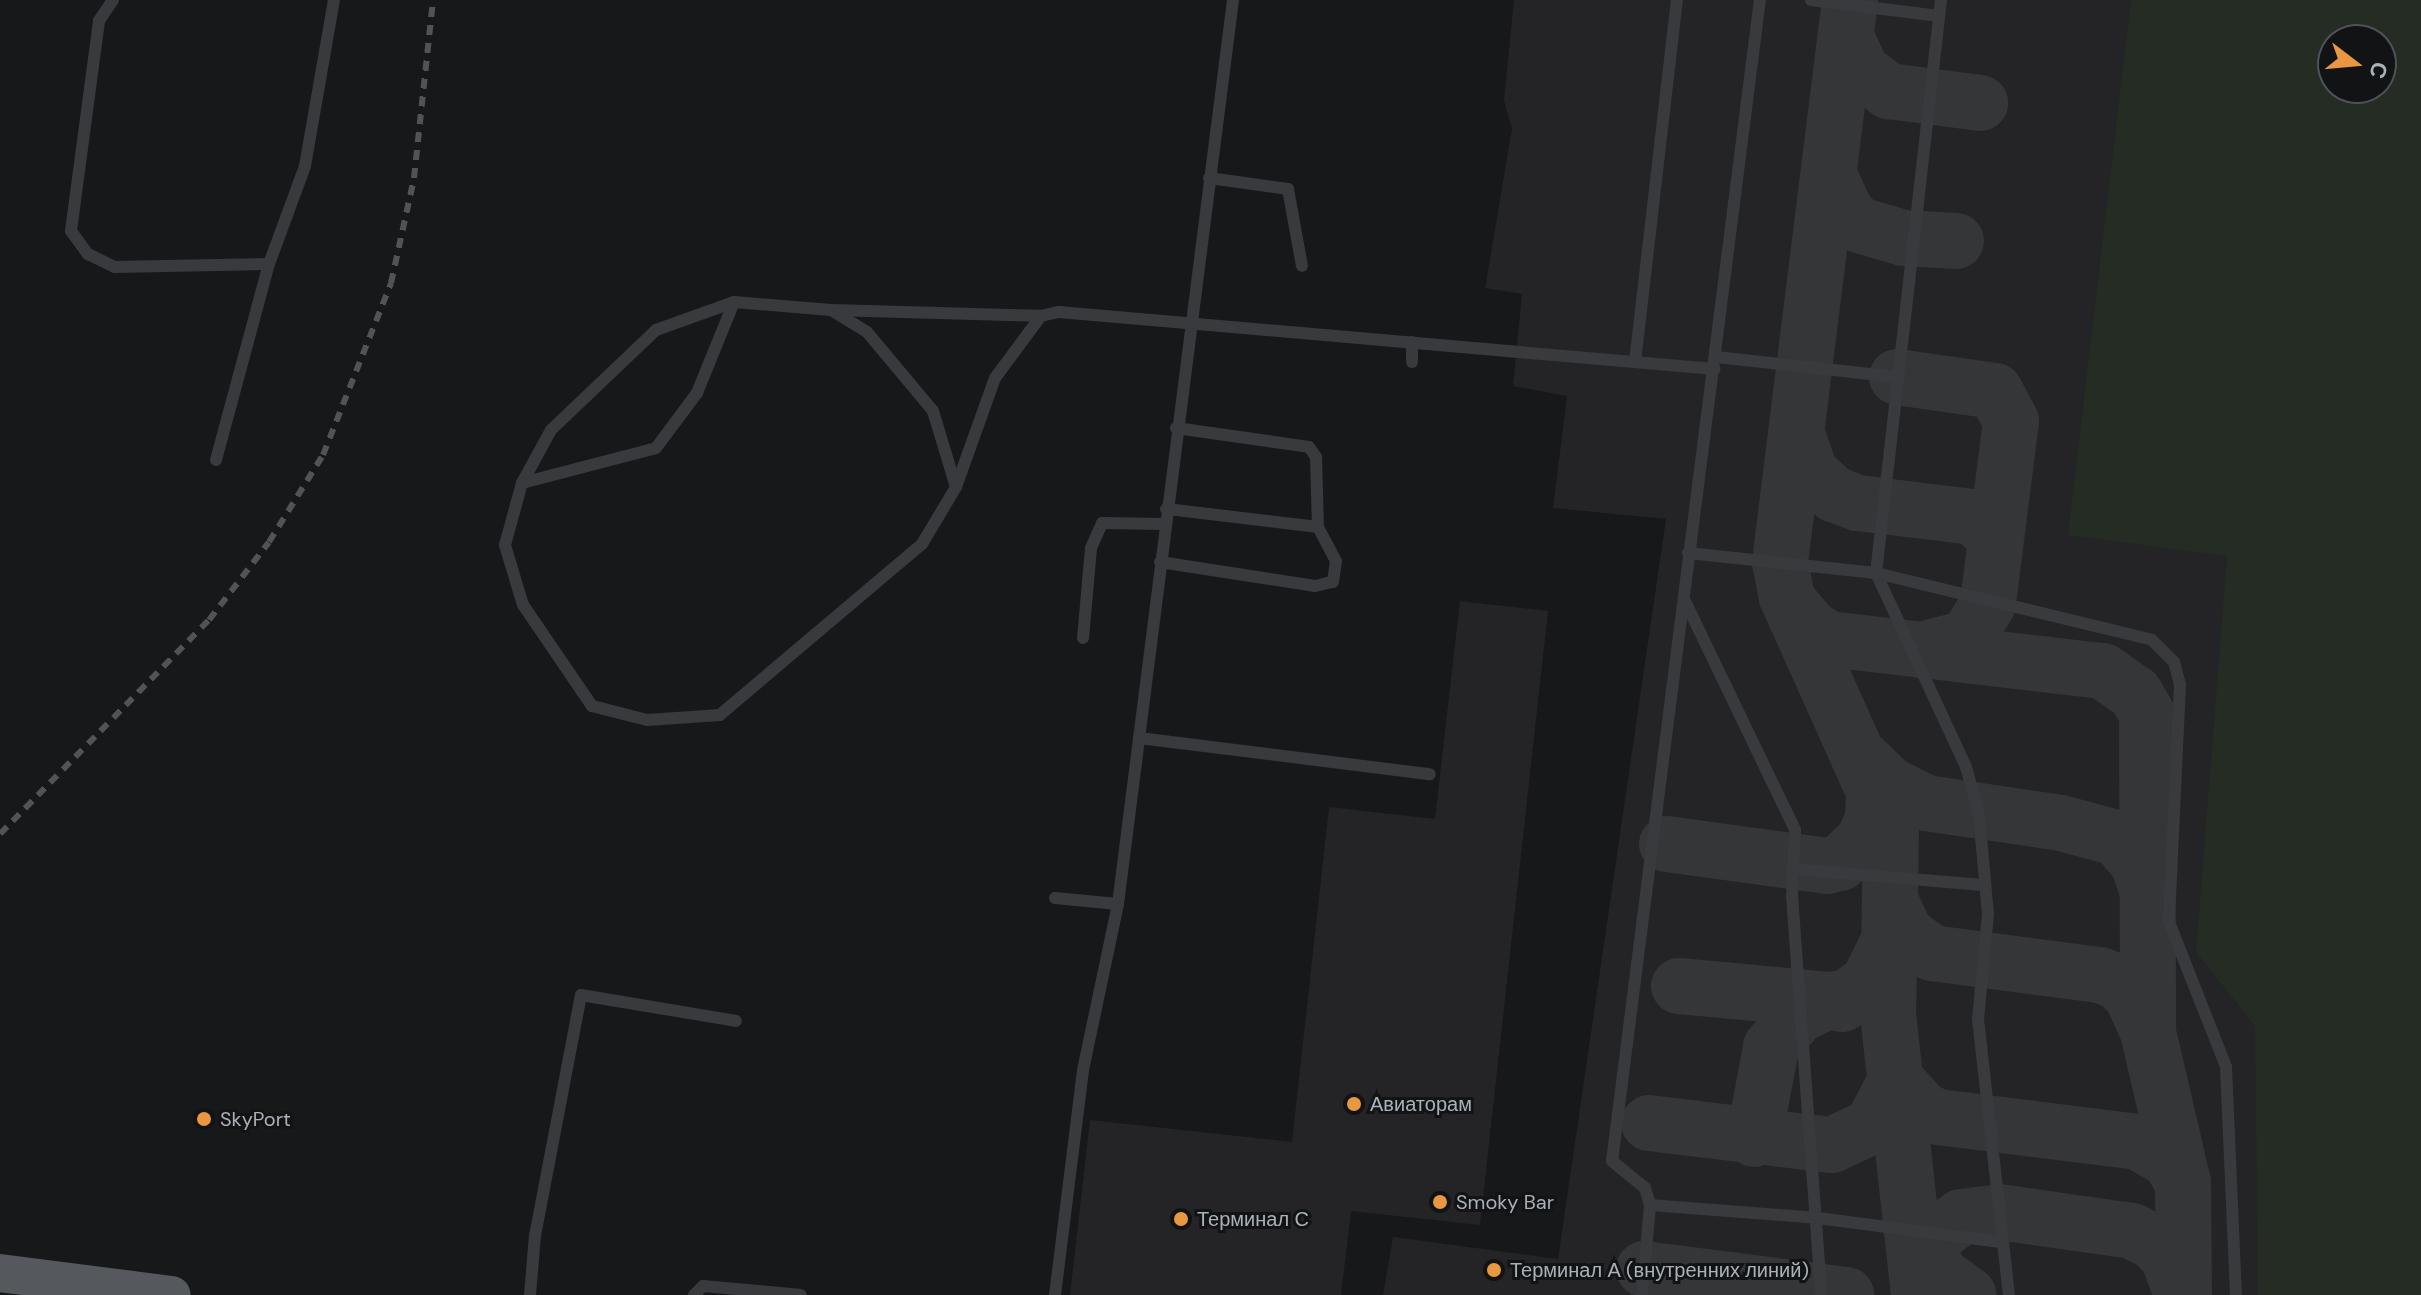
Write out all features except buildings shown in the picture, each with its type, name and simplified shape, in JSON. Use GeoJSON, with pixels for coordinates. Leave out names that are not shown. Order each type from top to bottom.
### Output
{"type":"FeatureCollection","features":[{"type":"Feature","properties":{"kind":"main road"},"geometry":{"type":"LineString","coordinates":[[0,1273],[172,1295]]}},
{"type":"Feature","properties":{"kind":"lane"},"geometry":{"type":"LineString","coordinates":[[113,0],[99,21],[71,231],[88,254],[115,267],[269,264]]}},
{"type":"Feature","properties":{"kind":"lane"},"geometry":{"type":"LineString","coordinates":[[216,460],[269,264],[305,166],[334,0]]}},
{"type":"Feature","properties":{"kind":"lane"},"geometry":{"type":"LineString","coordinates":[[1055,1295],[1083,1070],[1118,904],[1189,322],[1233,0]]}},
{"type":"Feature","properties":{"kind":"lane"},"geometry":{"type":"LineString","coordinates":[[1635,362],[1677,0]]}},
{"type":"Feature","properties":{"kind":"lane"},"geometry":{"type":"LineString","coordinates":[[1642,1295],[1650,1205],[1645,1188],[1612,1161],[1646,862],[1684,599],[1760,0]]}},
{"type":"Feature","properties":{"kind":"lane"},"geometry":{"type":"LineString","coordinates":[[1811,0],[1939,16]]}},
{"type":"Feature","properties":{"kind":"lane"},"geometry":{"type":"LineString","coordinates":[[1941,0],[1876,573],[1966,767],[1979,814],[1988,914],[1978,1007],[2000,1242],[2009,1295]]}},
{"type":"Feature","properties":{"kind":"lane"},"geometry":{"type":"LineString","coordinates":[[1209,178],[1288,189],[1302,266]]}},
{"type":"Feature","properties":{"kind":"lane"},"geometry":{"type":"LineString","coordinates":[[1041,316],[995,378],[956,487],[922,544],[720,715],[647,720],[592,706],[523,605],[505,545],[522,483],[551,430],[656,330],[734,302],[831,310],[1041,316],[1059,312],[1635,362],[1715,363],[1897,377]]}},
{"type":"Feature","properties":{"kind":"lane"},"geometry":{"type":"LineString","coordinates":[[522,483],[656,448],[697,393],[734,302]]}},
{"type":"Feature","properties":{"kind":"lane"},"geometry":{"type":"LineString","coordinates":[[831,310],[867,332],[933,411],[956,487]]}},
{"type":"Feature","properties":{"kind":"lane"},"geometry":{"type":"LineString","coordinates":[[1412,342],[1412,362]]}},
{"type":"Feature","properties":{"kind":"lane"},"geometry":{"type":"LineString","coordinates":[[1160,562],[1326,586],[1333,582],[1336,561],[1318,527],[1316,457],[1309,447],[1176,428]]}},
{"type":"Feature","properties":{"kind":"lane"},"geometry":{"type":"LineString","coordinates":[[1166,509],[1318,527]]}},
{"type":"Feature","properties":{"kind":"lane"},"geometry":{"type":"LineString","coordinates":[[1083,638],[1091,548],[1102,523],[1164,524]]}},
{"type":"Feature","properties":{"kind":"lane"},"geometry":{"type":"LineString","coordinates":[[1688,553],[1876,573],[2152,640],[2174,662],[2180,685],[2169,922],[2226,1067],[2236,1295]]}},
{"type":"Feature","properties":{"kind":"lane"},"geometry":{"type":"LineString","coordinates":[[1684,599],[1794,825],[1799,1015],[1818,1218],[1821,1295]]}},
{"type":"Feature","properties":{"kind":"lane"},"geometry":{"type":"LineString","coordinates":[[1139,738],[1430,774]]}},
{"type":"Feature","properties":{"kind":"lane"},"geometry":{"type":"LineString","coordinates":[[1793,869],[1985,885]]}},
{"type":"Feature","properties":{"kind":"lane"},"geometry":{"type":"LineString","coordinates":[[1055,898],[1118,904]]}},
{"type":"Feature","properties":{"kind":"lane"},"geometry":{"type":"LineString","coordinates":[[530,1295],[535,1236],[581,995],[736,1021]]}},
{"type":"Feature","properties":{"kind":"lane"},"geometry":{"type":"LineString","coordinates":[[1650,1205],[1818,1218],[2000,1242]]}},
{"type":"Feature","properties":{"kind":"lane"},"geometry":{"type":"LineString","coordinates":[[694,1295],[703,1286],[801,1295]]}},
{"type":"Feature","properties":{"kind":"shaded area"},"geometry":{"type":"Polygon","coordinates":[[[1514,0],[2421,0],[2421,1295],[1383,1295],[1393,1237],[1558,1259],[1666,519],[1553,508],[1567,396],[1513,386],[1522,294],[1485,288],[1512,129],[1504,100],[1514,0]]]}},
{"type":"Feature","properties":{"kind":"shaded area"},"geometry":{"type":"Polygon","coordinates":[[[2131,0],[2421,0],[2421,1295],[2258,1295],[2255,1026],[2196,952],[2227,556],[2068,535],[2131,0]]]}},
{"type":"Feature","properties":{"kind":"shaded area"},"geometry":{"type":"Polygon","coordinates":[[[1460,601],[1548,611],[1480,1225],[1351,1211],[1341,1295],[1070,1295],[1090,1120],[1292,1142],[1329,807],[1435,819],[1460,601]]]}},
{"type":"Feature","properties":{"kind":"taxiway"},"geometry":{"type":"LineString","coordinates":[[1850,0],[1780,562],[1787,597],[1891,829],[1888,1014],[1919,1295]]}},
{"type":"Feature","properties":{"kind":"taxiway"},"geometry":{"type":"LineString","coordinates":[[1847,39],[1862,71],[1889,91],[1980,103]]}},
{"type":"Feature","properties":{"kind":"taxiway"},"geometry":{"type":"LineString","coordinates":[[1829,175],[1846,212],[1859,225],[1904,238],[1956,241]]}},
{"type":"Feature","properties":{"kind":"taxiway"},"geometry":{"type":"LineString","coordinates":[[1897,377],[1995,391],[2011,421],[1988,604],[1967,638],[1921,650]]}},
{"type":"Feature","properties":{"kind":"taxiway"},"geometry":{"type":"LineString","coordinates":[[1799,440],[1810,472],[1834,494],[1858,503],[1973,517],[1996,537]]}},
{"type":"Feature","properties":{"kind":"taxiway"},"geometry":{"type":"LineString","coordinates":[[1790,603],[1812,629],[1829,639],[2103,671],[2135,693],[2147,714],[2148,1032],[2183,1182],[2184,1295]]}},
{"type":"Feature","properties":{"kind":"taxiway"},"geometry":{"type":"LineString","coordinates":[[1862,758],[1890,785],[1926,803],[2061,823],[2117,838],[2138,863],[2147,889]]}},
{"type":"Feature","properties":{"kind":"taxiway"},"geometry":{"type":"LineString","coordinates":[[1667,844],[1827,866],[1840,863],[1863,841],[1873,820],[1874,787]]}},
{"type":"Feature","properties":{"kind":"taxiway"},"geometry":{"type":"LineString","coordinates":[[1891,902],[1906,934],[1932,953],[2100,975],[2118,982],[2132,996],[2148,1032]]}},
{"type":"Feature","properties":{"kind":"taxiway"},"geometry":{"type":"LineString","coordinates":[[1679,986],[1830,1000],[1848,997],[1869,981],[1891,936]]}},
{"type":"Feature","properties":{"kind":"taxiway"},"geometry":{"type":"LineString","coordinates":[[1754,1139],[1771,1047],[1799,1015],[1830,1000],[1842,1004]]}},
{"type":"Feature","properties":{"kind":"taxiway"},"geometry":{"type":"LineString","coordinates":[[1896,1080],[1923,1110],[1938,1117],[2138,1142],[2169,1160],[2183,1182]]}},
{"type":"Feature","properties":{"kind":"taxiway"},"geometry":{"type":"LineString","coordinates":[[1649,1123],[1832,1145],[1872,1126],[1896,1080]]}},
{"type":"Feature","properties":{"kind":"taxiway"},"geometry":{"type":"LineString","coordinates":[[1918,1287],[1925,1254],[1942,1231],[1961,1217],[1999,1212],[2132,1231],[2154,1242],[2168,1257],[2182,1295]]}},
{"type":"Feature","properties":{"kind":"taxiway"},"geometry":{"type":"LineString","coordinates":[[1911,1228],[1941,1275],[1969,1295]]}},
{"type":"Feature","properties":{"kind":"taxiway"},"geometry":{"type":"LineString","coordinates":[[1644,1269],[1846,1295]]}},
{"type":"Feature","properties":{"kind":"railway"},"geometry":{"type":"LineString","coordinates":[[0,834],[209,620],[269,542],[323,455],[391,283],[414,178],[433,0]]}},
{"type":"Feature","properties":{"kind":"place","name":"Авиаторам"},"geometry":{"type":"Point","coordinates":[1354,1104]}},
{"type":"Feature","properties":{"kind":"place","name":"SkyPort"},"geometry":{"type":"Point","coordinates":[204,1119]}},
{"type":"Feature","properties":{"kind":"place","name":"Smoky Bar"},"geometry":{"type":"Point","coordinates":[1440,1202]}},
{"type":"Feature","properties":{"kind":"place","name":"Терминал С"},"geometry":{"type":"Point","coordinates":[1181,1219]}},
{"type":"Feature","properties":{"kind":"place","name":"Терминал А (внутренних линий)"},"geometry":{"type":"Point","coordinates":[1494,1270]}}]}
